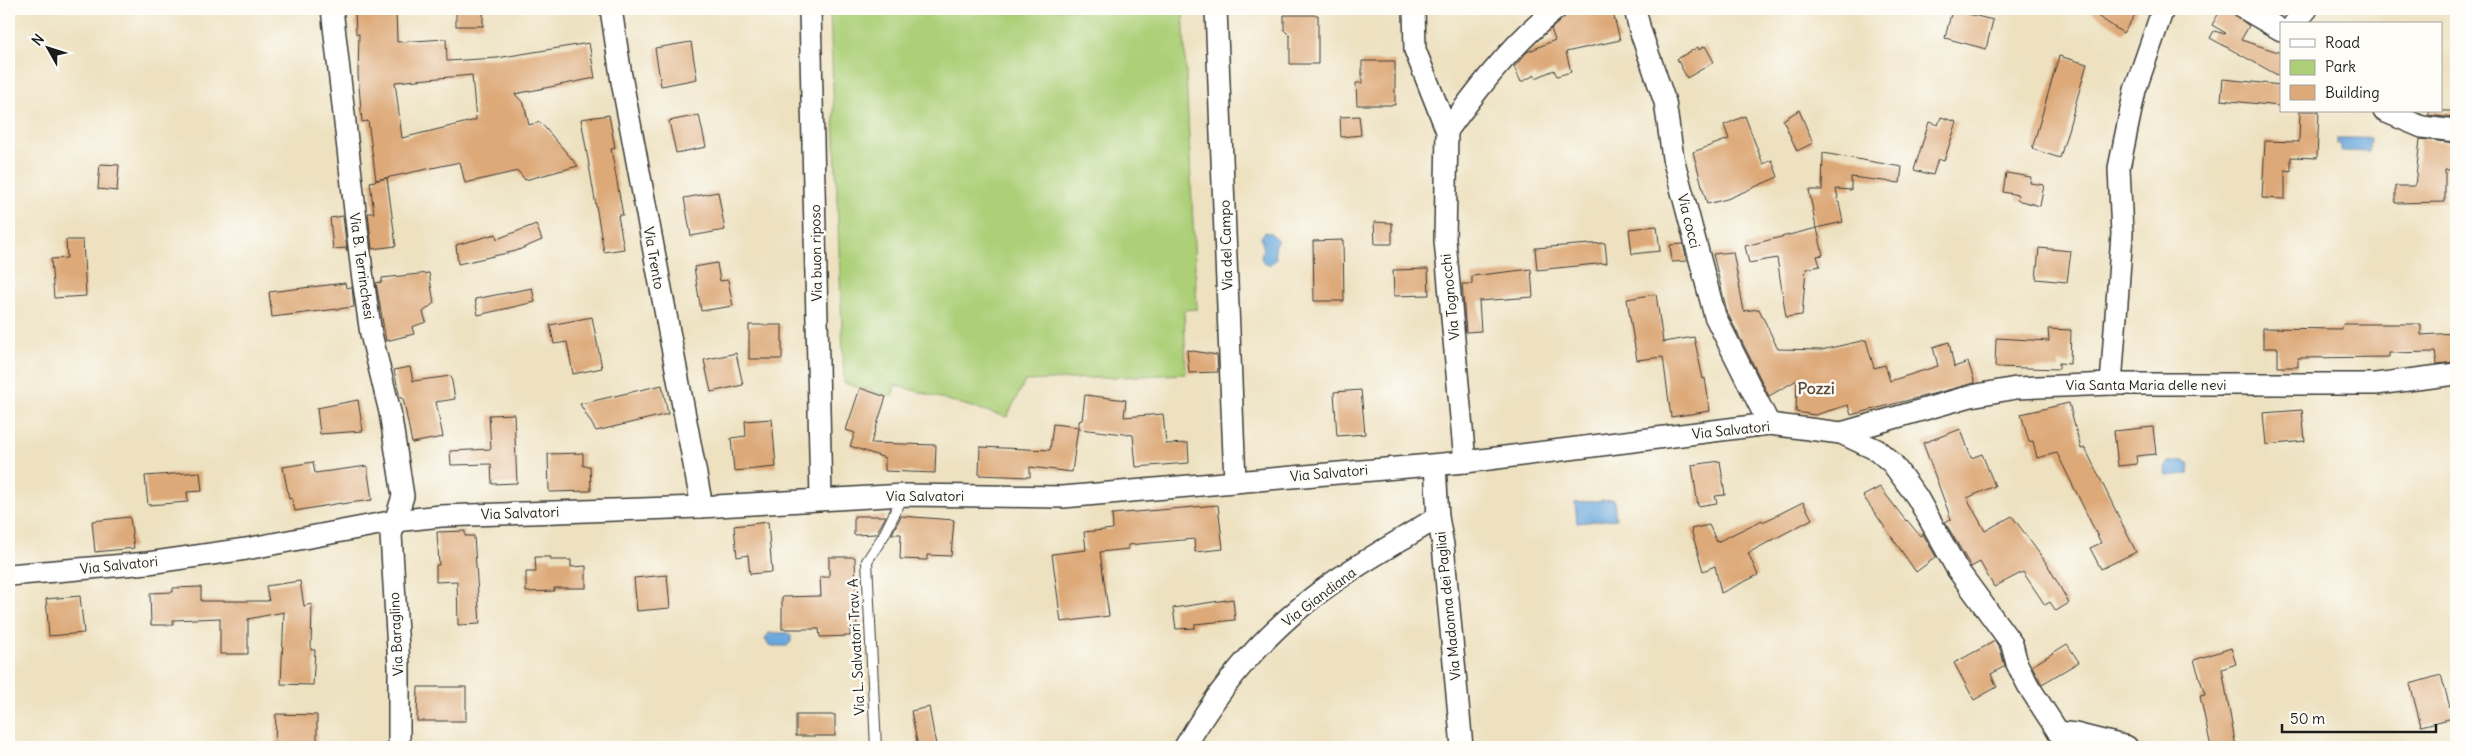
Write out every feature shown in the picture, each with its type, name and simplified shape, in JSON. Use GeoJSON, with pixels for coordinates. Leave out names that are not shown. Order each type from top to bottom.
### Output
{"type":"FeatureCollection","features":[{"type":"Feature","properties":{"kind":"street","name":"Via B. Terrinchesi"},"geometry":{"type":"LineString","coordinates":[[332,9],[362,272],[371,334],[390,412],[403,496],[395,521]]}},
{"type":"Feature","properties":{"kind":"street","name":"Via Trento"},"geometry":{"type":"LineString","coordinates":[[611,9],[620,76],[700,496],[700,507]]}},
{"type":"Feature","properties":{"kind":"street","name":"Via buon riposo"},"geometry":{"type":"LineString","coordinates":[[810,9],[821,498]]}},
{"type":"Feature","properties":{"kind":"street","name":"Via del Campo"},"geometry":{"type":"LineString","coordinates":[[1216,9],[1235,481]]}},
{"type":"Feature","properties":{"kind":"street","name":"Via Tognocchi"},"geometry":{"type":"LineString","coordinates":[[1414,9],[1415,50],[1447,131],[1444,240],[1465,462]]}},
{"type":"Feature","properties":{"kind":"street"},"geometry":{"type":"LineString","coordinates":[[1447,131],[1493,70],[1521,38],[1556,9]]}},
{"type":"Feature","properties":{"kind":"street","name":"Via cocci"},"geometry":{"type":"LineString","coordinates":[[1635,9],[1640,30],[1666,102],[1673,158],[1715,316],[1770,424]]}},
{"type":"Feature","properties":{"kind":"street"},"geometry":{"type":"LineString","coordinates":[[2111,384],[2122,234],[2119,168],[2135,90],[2163,9]]}},
{"type":"Feature","properties":{"kind":"street"},"geometry":{"type":"LineString","coordinates":[[2245,9],[2280,29]]}},
{"type":"Feature","properties":{"kind":"street"},"geometry":{"type":"LineString","coordinates":[[2296,22],[2307,9]]}},
{"type":"Feature","properties":{"kind":"street"},"geometry":{"type":"LineString","coordinates":[[2386,112],[2422,127],[2456,131]]}},
{"type":"Feature","properties":{"kind":"street","name":"Via Santa Maria delle nevi"},"geometry":{"type":"LineString","coordinates":[[1841,433],[1971,396],[2016,388],[2111,384],[2376,384],[2456,374]]}},
{"type":"Feature","properties":{"kind":"street","name":"Via Salvatori"},"geometry":{"type":"LineString","coordinates":[[9,575],[148,563],[246,549],[395,521],[441,516],[700,507],[821,498],[904,495],[1063,497],[1465,462],[1770,424],[1841,433]]}},
{"type":"Feature","properties":{"kind":"street"},"geometry":{"type":"LineString","coordinates":[[1841,433],[1877,450],[1892,463],[1917,497],[1956,570],[2012,644],[2017,664],[2029,687],[2063,740],[2075,734],[2127,747]]}},
{"type":"Feature","properties":{"kind":"street","name":"Via Madonna dei Pagliai"},"geometry":{"type":"LineString","coordinates":[[1435,465],[1438,517],[1443,545],[1462,747]]}},
{"type":"Feature","properties":{"kind":"street","name":"Via Giandiana"},"geometry":{"type":"LineString","coordinates":[[1185,747],[1220,694],[1268,635],[1302,606],[1438,517]]}},
{"type":"Feature","properties":{"kind":"street","name":"Via Baraglino"},"geometry":{"type":"LineString","coordinates":[[395,521],[391,535],[399,666],[398,747]]}},
{"type":"Feature","properties":{"kind":"lane","name":"Via L. Salvatori Trav. A"},"geometry":{"type":"LineString","coordinates":[[876,747],[867,561],[884,535],[904,495]]}},
{"type":"Feature","properties":{"kind":"green space"},"geometry":{"type":"Polygon","coordinates":[[[830,9],[1183,9],[1197,309],[1184,310],[1186,374],[1025,381],[1007,417],[895,385],[892,397],[844,383],[830,9]]]}},
{"type":"Feature","properties":{"kind":"water"},"geometry":{"type":"Polygon","coordinates":[[[2337,138],[2370,138],[2369,152],[2341,151],[2341,144],[2337,144],[2337,138]]]}},
{"type":"Feature","properties":{"kind":"water"},"geometry":{"type":"Polygon","coordinates":[[[1265,232],[1271,233],[1278,241],[1275,244],[1276,259],[1269,265],[1264,263],[1261,258],[1263,247],[1261,237],[1265,232]]]}},
{"type":"Feature","properties":{"kind":"water"},"geometry":{"type":"Polygon","coordinates":[[[2184,460],[2190,464],[2188,474],[2167,476],[2165,467],[2168,462],[2184,460]]]}},
{"type":"Feature","properties":{"kind":"water"},"geometry":{"type":"Polygon","coordinates":[[[1614,499],[1616,519],[1577,523],[1575,503],[1614,499]]]}},
{"type":"Feature","properties":{"kind":"water"},"geometry":{"type":"Polygon","coordinates":[[[769,633],[787,633],[791,636],[791,642],[787,646],[769,646],[765,639],[769,633]]]}},
{"type":"Feature","properties":{"kind":"building"},"geometry":{"type":"Polygon","coordinates":[[[355,9],[396,9],[397,42],[446,39],[447,61],[497,58],[589,43],[595,78],[515,94],[524,104],[529,125],[540,122],[578,166],[525,180],[518,171],[465,183],[460,162],[376,180],[368,121],[362,122],[358,74],[359,34],[356,34],[355,9]],[[472,75],[395,82],[402,138],[476,120],[472,75]]]}},
{"type":"Feature","properties":{"kind":"building"},"geometry":{"type":"Polygon","coordinates":[[[456,9],[483,9],[483,26],[456,26],[456,9]]]}},
{"type":"Feature","properties":{"kind":"building"},"geometry":{"type":"Polygon","coordinates":[[[1573,9],[1612,9],[1620,40],[1566,52],[1571,72],[1557,76],[1554,70],[1536,78],[1535,75],[1521,82],[1514,67],[1527,52],[1555,40],[1551,29],[1573,9]]]}},
{"type":"Feature","properties":{"kind":"building"},"geometry":{"type":"Polygon","coordinates":[[[2087,9],[2139,9],[2123,33],[2087,9]]]}},
{"type":"Feature","properties":{"kind":"building"},"geometry":{"type":"Polygon","coordinates":[[[2221,9],[2234,14],[2249,26],[2241,40],[2280,53],[2280,76],[2210,38],[2214,31],[2226,33],[2212,25],[2221,9]]]}},
{"type":"Feature","properties":{"kind":"building"},"geometry":{"type":"Polygon","coordinates":[[[1952,10],[1993,20],[1986,49],[1945,38],[1952,10]]]}},
{"type":"Feature","properties":{"kind":"building"},"geometry":{"type":"Polygon","coordinates":[[[1284,15],[1318,15],[1318,64],[1290,64],[1290,36],[1284,30],[1284,15]]]}},
{"type":"Feature","properties":{"kind":"building"},"geometry":{"type":"Polygon","coordinates":[[[691,42],[697,79],[661,86],[655,48],[691,42]]]}},
{"type":"Feature","properties":{"kind":"building"},"geometry":{"type":"Polygon","coordinates":[[[1705,46],[1714,62],[1687,78],[1677,59],[1698,47],[1699,50],[1705,46]]]}},
{"type":"Feature","properties":{"kind":"building"},"geometry":{"type":"Polygon","coordinates":[[[2059,56],[2087,64],[2060,158],[2032,149],[2059,56]]]}},
{"type":"Feature","properties":{"kind":"building"},"geometry":{"type":"Polygon","coordinates":[[[1362,61],[1395,61],[1395,105],[1357,105],[1356,83],[1362,83],[1362,61]]]}},
{"type":"Feature","properties":{"kind":"building"},"geometry":{"type":"Polygon","coordinates":[[[2223,79],[2280,85],[2279,106],[2221,100],[2223,79]]]}},
{"type":"Feature","properties":{"kind":"building"},"geometry":{"type":"Polygon","coordinates":[[[1799,110],[1813,143],[1797,151],[1783,120],[1799,110]]]}},
{"type":"Feature","properties":{"kind":"building"},"geometry":{"type":"Polygon","coordinates":[[[2456,111],[2454,118],[2428,115],[2430,112],[2456,111]]]}},
{"type":"Feature","properties":{"kind":"building"},"geometry":{"type":"Polygon","coordinates":[[[2300,112],[2319,112],[2317,158],[2291,157],[2291,171],[2285,170],[2285,199],[2262,198],[2265,141],[2299,142],[2300,112]]]}},
{"type":"Feature","properties":{"kind":"building"},"geometry":{"type":"Polygon","coordinates":[[[609,115],[615,148],[611,149],[623,215],[618,215],[624,249],[604,252],[581,119],[609,115]]]}},
{"type":"Feature","properties":{"kind":"building"},"geometry":{"type":"Polygon","coordinates":[[[699,115],[706,147],[676,153],[669,121],[699,115]]]}},
{"type":"Feature","properties":{"kind":"building"},"geometry":{"type":"Polygon","coordinates":[[[1359,116],[1361,135],[1341,137],[1340,117],[1359,116]]]}},
{"type":"Feature","properties":{"kind":"building"},"geometry":{"type":"Polygon","coordinates":[[[1745,116],[1763,164],[1772,160],[1778,177],[1727,199],[1707,204],[1693,152],[1729,139],[1724,125],[1745,116]]]}},
{"type":"Feature","properties":{"kind":"building"},"geometry":{"type":"Polygon","coordinates":[[[1941,117],[1957,122],[1944,161],[1938,159],[1933,175],[1914,170],[1929,122],[1938,125],[1941,117]]]}},
{"type":"Feature","properties":{"kind":"building"},"geometry":{"type":"Polygon","coordinates":[[[2420,139],[2456,143],[2456,170],[2445,170],[2445,202],[2395,203],[2395,186],[2415,186],[2420,139]]]}},
{"type":"Feature","properties":{"kind":"building"},"geometry":{"type":"Polygon","coordinates":[[[1823,153],[1902,167],[1900,183],[1851,177],[1851,190],[1836,189],[1843,222],[1816,228],[1809,190],[1822,190],[1823,153]]]}},
{"type":"Feature","properties":{"kind":"building"},"geometry":{"type":"Polygon","coordinates":[[[100,164],[119,165],[117,191],[98,189],[100,164]]]}},
{"type":"Feature","properties":{"kind":"building"},"geometry":{"type":"Polygon","coordinates":[[[2006,173],[2031,177],[2030,183],[2044,185],[2040,206],[2017,200],[2018,195],[2003,192],[2006,173]]]}},
{"type":"Feature","properties":{"kind":"building"},"geometry":{"type":"Polygon","coordinates":[[[387,178],[396,246],[372,249],[368,213],[374,213],[370,182],[387,178]]]}},
{"type":"Feature","properties":{"kind":"building"},"geometry":{"type":"Polygon","coordinates":[[[718,192],[725,230],[691,236],[684,198],[718,192]]]}},
{"type":"Feature","properties":{"kind":"building"},"geometry":{"type":"Polygon","coordinates":[[[343,216],[347,251],[346,248],[333,249],[330,218],[343,216]]]}},
{"type":"Feature","properties":{"kind":"building"},"geometry":{"type":"Polygon","coordinates":[[[1374,222],[1392,223],[1392,244],[1375,244],[1374,222]]]}},
{"type":"Feature","properties":{"kind":"building"},"geometry":{"type":"Polygon","coordinates":[[[536,224],[542,240],[516,251],[458,264],[456,245],[496,234],[497,239],[536,224]]]}},
{"type":"Feature","properties":{"kind":"building"},"geometry":{"type":"Polygon","coordinates":[[[1657,226],[1660,251],[1632,254],[1629,229],[1657,226]]]}},
{"type":"Feature","properties":{"kind":"building"},"geometry":{"type":"Polygon","coordinates":[[[1817,228],[1823,255],[1817,256],[1820,266],[1806,269],[1802,315],[1786,317],[1777,258],[1749,263],[1745,246],[1817,228]]]}},
{"type":"Feature","properties":{"kind":"building"},"geometry":{"type":"Polygon","coordinates":[[[66,240],[83,240],[86,296],[54,298],[51,259],[67,258],[66,240]]]}},
{"type":"Feature","properties":{"kind":"building"},"geometry":{"type":"Polygon","coordinates":[[[1343,240],[1344,301],[1314,301],[1313,241],[1343,240]]]}},
{"type":"Feature","properties":{"kind":"building"},"geometry":{"type":"Polygon","coordinates":[[[1605,243],[1607,263],[1537,270],[1535,248],[1605,243]]]}},
{"type":"Feature","properties":{"kind":"building"},"geometry":{"type":"Polygon","coordinates":[[[1683,244],[1687,261],[1672,262],[1670,245],[1683,244]]]}},
{"type":"Feature","properties":{"kind":"building"},"geometry":{"type":"Polygon","coordinates":[[[2039,248],[2071,251],[2067,282],[2036,279],[2039,248]]]}},
{"type":"Feature","properties":{"kind":"building"},"geometry":{"type":"Polygon","coordinates":[[[1733,252],[1744,311],[1759,309],[1778,349],[1821,350],[1866,340],[1874,368],[1885,365],[1890,381],[1938,366],[1933,347],[1949,342],[1954,367],[1968,362],[1975,383],[1851,415],[1848,405],[1815,415],[1796,412],[1797,380],[1769,396],[1727,312],[1713,254],[1733,252]]]}},
{"type":"Feature","properties":{"kind":"building"},"geometry":{"type":"Polygon","coordinates":[[[717,263],[720,281],[728,280],[733,306],[701,311],[694,267],[717,263]]]}},
{"type":"Feature","properties":{"kind":"building"},"geometry":{"type":"Polygon","coordinates":[[[1428,269],[1429,295],[1394,296],[1393,270],[1428,269]]]}},
{"type":"Feature","properties":{"kind":"building"},"geometry":{"type":"Polygon","coordinates":[[[1531,269],[1533,297],[1479,301],[1481,331],[1466,332],[1462,284],[1472,284],[1472,276],[1531,269]]]}},
{"type":"Feature","properties":{"kind":"building"},"geometry":{"type":"Polygon","coordinates":[[[429,273],[434,303],[423,312],[426,322],[412,327],[414,334],[386,341],[376,283],[382,282],[382,278],[429,273]]]}},
{"type":"Feature","properties":{"kind":"building"},"geometry":{"type":"Polygon","coordinates":[[[345,283],[346,288],[352,287],[354,307],[272,317],[269,292],[345,283]]]}},
{"type":"Feature","properties":{"kind":"building"},"geometry":{"type":"Polygon","coordinates":[[[532,288],[535,302],[478,315],[475,299],[532,288]]]}},
{"type":"Feature","properties":{"kind":"building"},"geometry":{"type":"Polygon","coordinates":[[[1656,294],[1663,342],[1694,337],[1703,379],[1705,378],[1710,411],[1671,417],[1663,357],[1637,360],[1627,299],[1656,294]]]}},
{"type":"Feature","properties":{"kind":"building"},"geometry":{"type":"Polygon","coordinates":[[[592,317],[602,368],[573,374],[567,342],[554,344],[550,325],[592,317]]]}},
{"type":"Feature","properties":{"kind":"building"},"geometry":{"type":"Polygon","coordinates":[[[2343,324],[2421,324],[2421,335],[2456,333],[2456,362],[2437,364],[2435,352],[2389,353],[2389,357],[2298,358],[2298,367],[2278,367],[2278,348],[2263,348],[2263,328],[2342,329],[2343,324]]]}},
{"type":"Feature","properties":{"kind":"building"},"geometry":{"type":"Polygon","coordinates":[[[749,325],[782,325],[782,359],[749,359],[749,325]]]}},
{"type":"Feature","properties":{"kind":"building"},"geometry":{"type":"Polygon","coordinates":[[[2048,329],[2071,330],[2070,364],[2059,363],[2059,369],[1995,367],[1996,338],[2049,341],[2048,329]]]}},
{"type":"Feature","properties":{"kind":"building"},"geometry":{"type":"Polygon","coordinates":[[[1187,350],[1217,355],[1218,372],[1189,373],[1187,350]]]}},
{"type":"Feature","properties":{"kind":"building"},"geometry":{"type":"Polygon","coordinates":[[[736,353],[743,385],[711,392],[704,360],[736,353]]]}},
{"type":"Feature","properties":{"kind":"building"},"geometry":{"type":"Polygon","coordinates":[[[410,367],[413,381],[451,376],[455,399],[436,402],[443,437],[412,443],[403,398],[400,398],[394,370],[410,367]]]}},
{"type":"Feature","properties":{"kind":"building"},"geometry":{"type":"Polygon","coordinates":[[[662,385],[668,414],[596,431],[580,404],[662,385]]]}},
{"type":"Feature","properties":{"kind":"building"},"geometry":{"type":"Polygon","coordinates":[[[860,388],[886,397],[871,443],[936,445],[935,473],[885,471],[885,458],[850,446],[855,433],[846,430],[860,388]]]}},
{"type":"Feature","properties":{"kind":"building"},"geometry":{"type":"Polygon","coordinates":[[[1361,390],[1365,434],[1337,436],[1334,392],[1361,390]]]}},
{"type":"Feature","properties":{"kind":"building"},"geometry":{"type":"Polygon","coordinates":[[[1085,395],[1126,400],[1124,417],[1163,414],[1166,444],[1188,443],[1189,463],[1136,467],[1133,435],[1079,429],[1085,395]]]}},
{"type":"Feature","properties":{"kind":"building"},"geometry":{"type":"Polygon","coordinates":[[[358,400],[363,431],[320,434],[317,408],[358,400]]]}},
{"type":"Feature","properties":{"kind":"building"},"geometry":{"type":"Polygon","coordinates":[[[2069,403],[2081,449],[2085,448],[2136,552],[2101,569],[2090,548],[2101,543],[2057,453],[2037,458],[2033,441],[2029,442],[2021,414],[2069,403]]]}},
{"type":"Feature","properties":{"kind":"building"},"geometry":{"type":"Polygon","coordinates":[[[2302,410],[2305,441],[2266,445],[2263,413],[2302,410]]]}},
{"type":"Feature","properties":{"kind":"building"},"geometry":{"type":"Polygon","coordinates":[[[514,414],[517,483],[492,484],[491,464],[451,465],[450,451],[491,449],[489,415],[514,414]]]}},
{"type":"Feature","properties":{"kind":"building"},"geometry":{"type":"Polygon","coordinates":[[[772,419],[776,467],[734,471],[731,438],[746,436],[745,421],[772,419]]]}},
{"type":"Feature","properties":{"kind":"building"},"geometry":{"type":"Polygon","coordinates":[[[1053,424],[1078,427],[1072,472],[1030,467],[1030,477],[979,475],[980,447],[1050,450],[1053,424]]]}},
{"type":"Feature","properties":{"kind":"building"},"geometry":{"type":"Polygon","coordinates":[[[2153,427],[2156,454],[2136,456],[2137,464],[2118,466],[2114,431],[2153,427]]]}},
{"type":"Feature","properties":{"kind":"building"},"geometry":{"type":"Polygon","coordinates":[[[1961,429],[1971,458],[1982,454],[1995,486],[1967,498],[1985,531],[2012,516],[2047,564],[2069,603],[2056,611],[2050,602],[2045,605],[2023,572],[1994,587],[1980,562],[1971,567],[1945,522],[1951,519],[1923,443],[1961,429]]]}},
{"type":"Feature","properties":{"kind":"building"},"geometry":{"type":"Polygon","coordinates":[[[583,453],[583,466],[590,466],[591,491],[549,492],[548,454],[583,453]]]}},
{"type":"Feature","properties":{"kind":"building"},"geometry":{"type":"Polygon","coordinates":[[[1720,461],[1725,495],[1715,496],[1717,503],[1698,506],[1692,465],[1720,461]]]}},
{"type":"Feature","properties":{"kind":"building"},"geometry":{"type":"Polygon","coordinates":[[[313,462],[315,473],[367,466],[372,500],[295,511],[292,498],[289,499],[283,467],[313,462]]]}},
{"type":"Feature","properties":{"kind":"building"},"geometry":{"type":"Polygon","coordinates":[[[200,472],[202,491],[187,492],[188,502],[148,505],[145,476],[200,472]]]}},
{"type":"Feature","properties":{"kind":"building"},"geometry":{"type":"Polygon","coordinates":[[[1880,487],[1906,521],[1920,536],[1923,534],[1936,557],[1916,572],[1863,496],[1880,487]]]}},
{"type":"Feature","properties":{"kind":"building"},"geometry":{"type":"Polygon","coordinates":[[[1803,502],[1812,519],[1748,553],[1758,575],[1721,593],[1715,566],[1703,571],[1691,529],[1709,525],[1717,542],[1803,502]]]}},
{"type":"Feature","properties":{"kind":"building"},"geometry":{"type":"Polygon","coordinates":[[[1218,505],[1223,549],[1195,552],[1194,539],[1128,545],[1128,549],[1100,552],[1109,616],[1061,622],[1052,554],[1086,550],[1084,532],[1113,529],[1112,514],[1218,505]]]}},
{"type":"Feature","properties":{"kind":"building"},"geometry":{"type":"Polygon","coordinates":[[[854,516],[886,516],[876,534],[854,535],[854,516]]]}},
{"type":"Feature","properties":{"kind":"building"},"geometry":{"type":"Polygon","coordinates":[[[901,516],[954,520],[951,556],[927,555],[927,560],[900,559],[901,534],[892,534],[901,516]]]}},
{"type":"Feature","properties":{"kind":"building"},"geometry":{"type":"Polygon","coordinates":[[[130,517],[134,548],[95,552],[92,521],[130,517]]]}},
{"type":"Feature","properties":{"kind":"building"},"geometry":{"type":"Polygon","coordinates":[[[768,522],[772,572],[750,574],[748,555],[737,557],[734,526],[768,522]]]}},
{"type":"Feature","properties":{"kind":"building"},"geometry":{"type":"Polygon","coordinates":[[[465,531],[465,536],[474,536],[480,624],[458,625],[457,581],[436,582],[436,565],[439,565],[437,532],[465,531]]]}},
{"type":"Feature","properties":{"kind":"building"},"geometry":{"type":"Polygon","coordinates":[[[535,557],[551,557],[551,560],[571,560],[571,567],[586,566],[586,588],[554,588],[554,591],[526,592],[526,572],[536,572],[535,557]]]}},
{"type":"Feature","properties":{"kind":"building"},"geometry":{"type":"Polygon","coordinates":[[[829,557],[855,557],[857,629],[850,629],[850,636],[820,637],[819,629],[782,629],[782,597],[821,596],[820,577],[829,577],[829,557]]]}},
{"type":"Feature","properties":{"kind":"building"},"geometry":{"type":"Polygon","coordinates":[[[667,575],[670,608],[637,611],[634,578],[667,575]]]}},
{"type":"Feature","properties":{"kind":"building"},"geometry":{"type":"Polygon","coordinates":[[[300,581],[304,606],[312,604],[311,650],[315,650],[313,685],[281,684],[284,612],[248,619],[248,654],[220,654],[220,618],[173,620],[173,625],[151,625],[150,593],[173,592],[173,588],[201,587],[201,601],[269,601],[266,586],[300,581]]]}},
{"type":"Feature","properties":{"kind":"building"},"geometry":{"type":"Polygon","coordinates":[[[80,596],[84,633],[49,636],[46,599],[80,596]]]}},
{"type":"Feature","properties":{"kind":"building"},"geometry":{"type":"Polygon","coordinates":[[[1233,599],[1235,620],[1195,624],[1195,628],[1176,629],[1173,608],[1233,599]]]}},
{"type":"Feature","properties":{"kind":"building"},"geometry":{"type":"Polygon","coordinates":[[[1995,641],[2000,649],[2005,666],[1991,674],[1997,687],[1974,700],[1954,663],[1995,641]]]}},
{"type":"Feature","properties":{"kind":"building"},"geometry":{"type":"Polygon","coordinates":[[[2067,644],[2079,662],[2042,684],[2032,666],[2067,644]]]}},
{"type":"Feature","properties":{"kind":"building"},"geometry":{"type":"Polygon","coordinates":[[[2231,648],[2236,664],[2222,669],[2236,747],[2211,747],[2200,696],[2205,695],[2194,660],[2231,648]]]}},
{"type":"Feature","properties":{"kind":"building"},"geometry":{"type":"Polygon","coordinates":[[[2441,675],[2453,718],[2421,726],[2410,684],[2441,675]]]}},
{"type":"Feature","properties":{"kind":"building"},"geometry":{"type":"Polygon","coordinates":[[[418,687],[466,687],[466,721],[417,721],[418,687]]]}},
{"type":"Feature","properties":{"kind":"building"},"geometry":{"type":"Polygon","coordinates":[[[929,707],[936,745],[918,747],[911,711],[929,707]]]}},
{"type":"Feature","properties":{"kind":"building"},"geometry":{"type":"Polygon","coordinates":[[[276,714],[317,715],[317,747],[275,746],[276,714]]]}},
{"type":"Feature","properties":{"kind":"building"},"geometry":{"type":"Polygon","coordinates":[[[796,715],[835,715],[835,736],[796,736],[796,715]]]}},
{"type":"Feature","properties":{"kind":"district","name":"Pozzi"},"geometry":{"type":"Point","coordinates":[1816,388]}}]}
